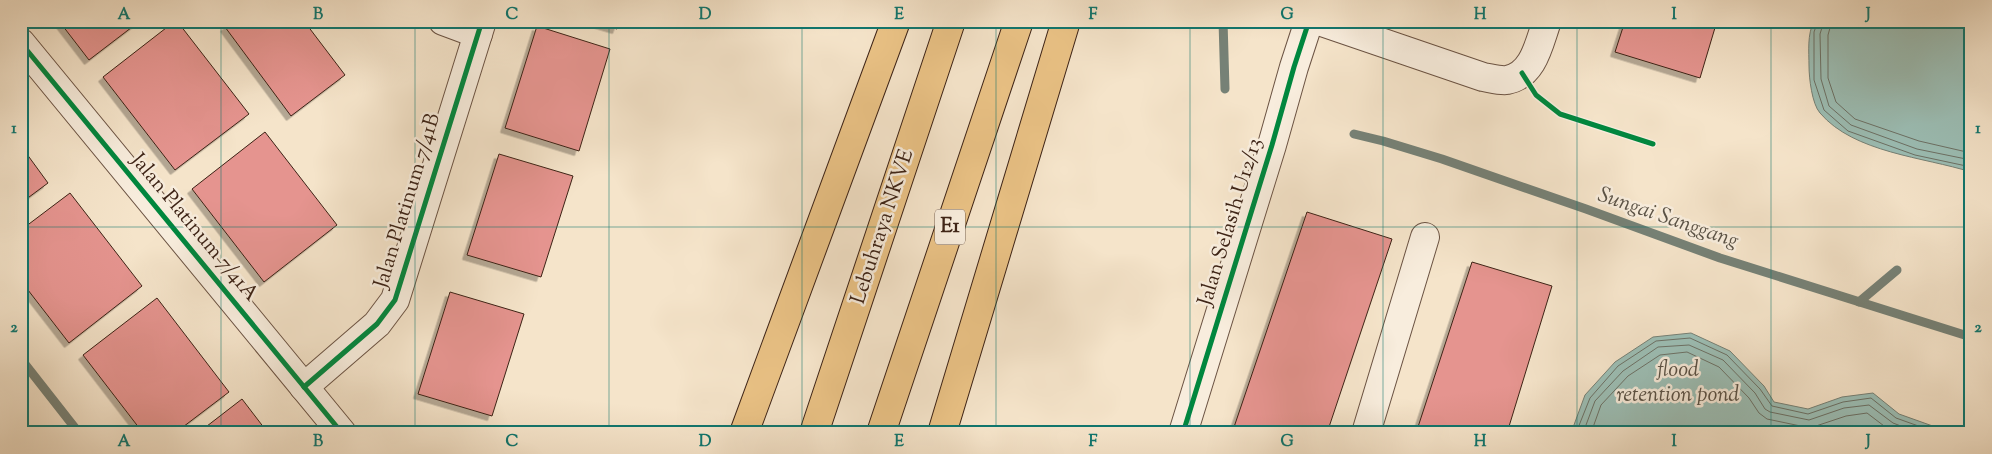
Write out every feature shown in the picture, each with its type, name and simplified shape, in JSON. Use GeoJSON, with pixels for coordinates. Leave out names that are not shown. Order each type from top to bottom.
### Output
{"type":"FeatureCollection","features":[{"type":"Feature","properties":{"kind":"highway"},"geometry":{"type":"LineString","coordinates":[[744,433],[896,21]]}},
{"type":"Feature","properties":{"kind":"highway","name":"Lebuhraya NKVE"},"geometry":{"type":"LineString","coordinates":[[814,433],[951,21]]}},
{"type":"Feature","properties":{"kind":"highway","name":"E1"},"geometry":{"type":"LineString","coordinates":[[880,433],[1018,21]]}},
{"type":"Feature","properties":{"kind":"highway"},"geometry":{"type":"LineString","coordinates":[[942,433],[1066,21]]}},
{"type":"Feature","properties":{"kind":"street"},"geometry":{"type":"LineString","coordinates":[[443,21],[480,28]]}},
{"type":"Feature","properties":{"kind":"street","name":"Jalan Selasih U12/13"},"geometry":{"type":"LineString","coordinates":[[1183,433],[1309,21]]}},
{"type":"Feature","properties":{"kind":"street"},"geometry":{"type":"LineString","coordinates":[[1320,21],[1483,76],[1506,80],[1522,72],[1534,59],[1546,21]]}},
{"type":"Feature","properties":{"kind":"street","name":"Jalan Platinum 7/41B"},"geometry":{"type":"LineString","coordinates":[[304,387],[377,324],[395,300],[480,28]]}},
{"type":"Feature","properties":{"kind":"street","name":"Jalan Platinum 7/41A"},"geometry":{"type":"LineString","coordinates":[[21,43],[342,433]]}},
{"type":"Feature","properties":{"kind":"street"},"geometry":{"type":"LineString","coordinates":[[1366,433],[1424,237]]}},
{"type":"Feature","properties":{"kind":"water"},"geometry":{"type":"Polygon","coordinates":[[[1814,21],[1971,21],[1971,172],[1870,145],[1851,137],[1834,126],[1820,113],[1813,97],[1809,71],[1809,37],[1814,21]]]}},
{"type":"Feature","properties":{"kind":"water","name":"flood retention pond"},"geometry":{"type":"Polygon","coordinates":[[[1691,333],[1730,351],[1764,386],[1774,402],[1808,409],[1842,397],[1873,393],[1899,414],[1941,429],[1971,425],[1971,433],[1571,433],[1585,395],[1615,362],[1653,337],[1691,333]]]}},
{"type":"Feature","properties":{"kind":"building"},"geometry":{"type":"Polygon","coordinates":[[[59,21],[140,21],[89,60],[59,21]]]}},
{"type":"Feature","properties":{"kind":"building"},"geometry":{"type":"Polygon","coordinates":[[[177,21],[249,114],[175,170],[103,77],[177,21]]]}},
{"type":"Feature","properties":{"kind":"building"},"geometry":{"type":"Polygon","coordinates":[[[233,21],[304,21],[345,75],[291,116],[225,27],[233,21]]]}},
{"type":"Feature","properties":{"kind":"building"},"geometry":{"type":"Polygon","coordinates":[[[590,21],[620,21],[617,29],[590,21]]]}},
{"type":"Feature","properties":{"kind":"building"},"geometry":{"type":"Polygon","coordinates":[[[1625,21],[1717,21],[1700,78],[1615,52],[1625,21]]]}},
{"type":"Feature","properties":{"kind":"building"},"geometry":{"type":"Polygon","coordinates":[[[537,26],[610,49],[579,151],[505,128],[537,26]]]}},
{"type":"Feature","properties":{"kind":"building"},"geometry":{"type":"Polygon","coordinates":[[[265,132],[337,225],[264,282],[192,189],[265,132]]]}},
{"type":"Feature","properties":{"kind":"building"},"geometry":{"type":"Polygon","coordinates":[[[21,146],[48,183],[21,203],[21,146]]]}},
{"type":"Feature","properties":{"kind":"building"},"geometry":{"type":"Polygon","coordinates":[[[499,154],[573,176],[541,277],[467,255],[499,154]]]}},
{"type":"Feature","properties":{"kind":"building"},"geometry":{"type":"Polygon","coordinates":[[[70,193],[142,286],[69,343],[21,281],[21,230],[70,193]]]}},
{"type":"Feature","properties":{"kind":"building"},"geometry":{"type":"Polygon","coordinates":[[[1307,212],[1392,239],[1327,433],[1232,433],[1307,212]]]}},
{"type":"Feature","properties":{"kind":"building"},"geometry":{"type":"Polygon","coordinates":[[[1472,262],[1552,286],[1507,433],[1416,433],[1472,262]]]}},
{"type":"Feature","properties":{"kind":"building"},"geometry":{"type":"Polygon","coordinates":[[[450,292],[524,314],[492,416],[418,394],[450,292]]]}},
{"type":"Feature","properties":{"kind":"building"},"geometry":{"type":"Polygon","coordinates":[[[157,298],[229,392],[175,433],[143,433],[83,355],[157,298]]]}},
{"type":"Feature","properties":{"kind":"building"},"geometry":{"type":"Polygon","coordinates":[[[242,399],[268,433],[198,433],[242,399]]]}},
{"type":"Feature","properties":{"kind":"waterway","name":"Sungai Sanggang"},"geometry":{"type":"LineString","coordinates":[[1223,21],[1225,89]]}},
{"type":"Feature","properties":{"kind":"waterway","name":"Sungai Sanggang"},"geometry":{"type":"LineString","coordinates":[[1354,134],[1442,159],[1720,258],[1971,337]]}},
{"type":"Feature","properties":{"kind":"waterway"},"geometry":{"type":"LineString","coordinates":[[1859,302],[1897,270]]}},
{"type":"Feature","properties":{"kind":"waterway"},"geometry":{"type":"LineString","coordinates":[[21,359],[79,433]]}},
{"type":"Feature","properties":{"kind":"cycle path"},"geometry":{"type":"LineString","coordinates":[[304,387],[377,324],[395,300],[482,21]]}},
{"type":"Feature","properties":{"kind":"cycle path"},"geometry":{"type":"LineString","coordinates":[[1183,433],[1309,21]]}},
{"type":"Feature","properties":{"kind":"cycle path"},"geometry":{"type":"LineString","coordinates":[[21,43],[342,433]]}},
{"type":"Feature","properties":{"kind":"cycle path"},"geometry":{"type":"LineString","coordinates":[[1522,73],[1536,95],[1560,114],[1653,144]]}}]}
